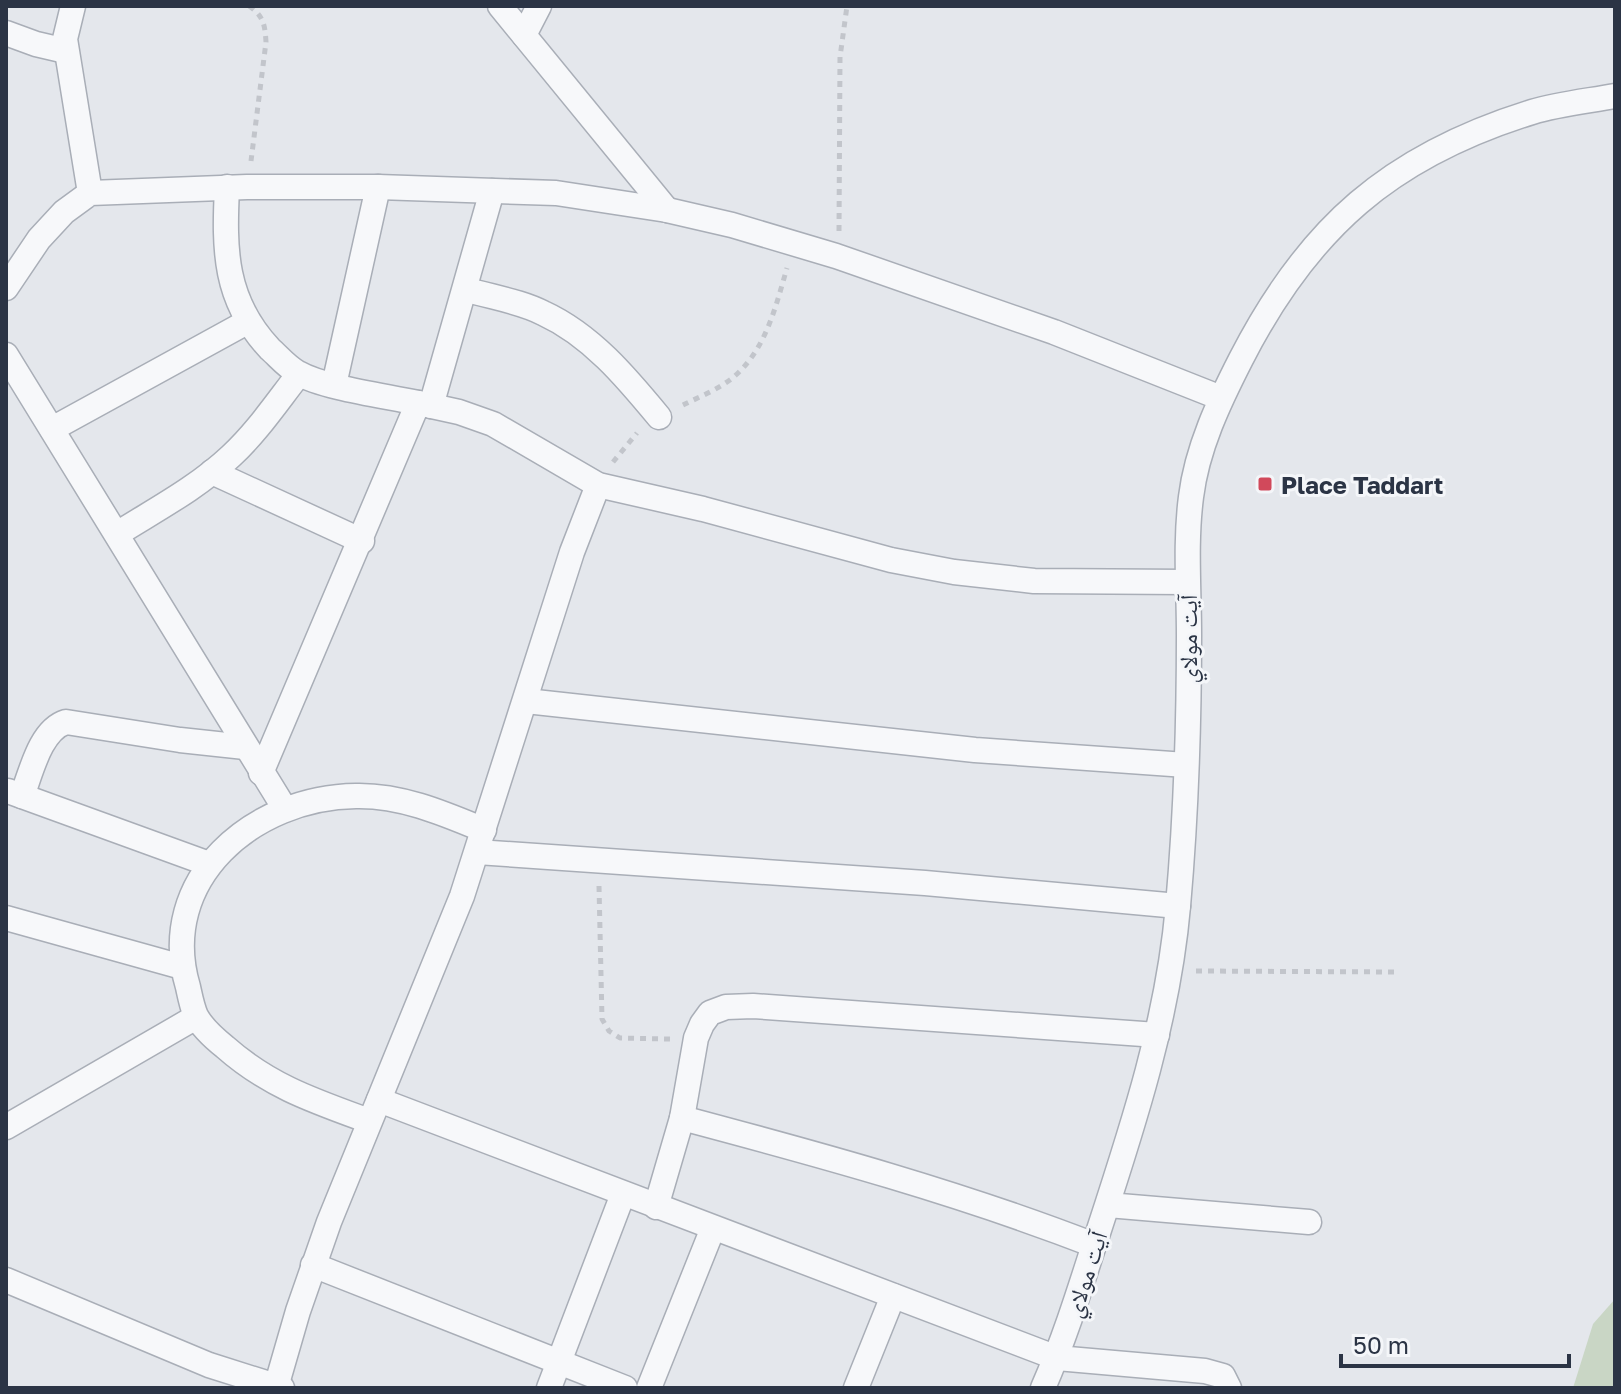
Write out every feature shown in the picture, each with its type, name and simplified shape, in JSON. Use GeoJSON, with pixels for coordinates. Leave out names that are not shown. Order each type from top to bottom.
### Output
{"type":"FeatureCollection","features":[{"type":"Feature","properties":{"kind":"street"},"geometry":{"type":"LineString","coordinates":[[73,6],[66,26],[66,51],[90,193]]}},
{"type":"Feature","properties":{"kind":"street"},"geometry":{"type":"LineString","coordinates":[[500,6],[667,210]]}},
{"type":"Feature","properties":{"kind":"street"},"geometry":{"type":"LineString","coordinates":[[524,35],[539,6]]}},
{"type":"Feature","properties":{"kind":"street"},"geometry":{"type":"LineString","coordinates":[[6,33],[66,51]]}},
{"type":"Feature","properties":{"kind":"street","name":"آيت مولاي"},"geometry":{"type":"LineString","coordinates":[[1043,1388],[1057,1358],[1144,1092],[1171,971],[1186,765],[1187,537],[1191,492],[1221,398],[1273,301],[1309,251],[1346,213],[1395,174],[1457,139],[1522,116],[1615,96]]}},
{"type":"Feature","properties":{"kind":"street"},"geometry":{"type":"LineString","coordinates":[[237,187],[226,256],[232,286],[247,322],[284,363],[299,374],[334,385],[459,412],[493,424],[598,485],[703,509],[891,560],[954,572],[1034,581],[1187,582]]}},
{"type":"Feature","properties":{"kind":"street"},"geometry":{"type":"LineString","coordinates":[[6,288],[39,239],[64,212],[90,193],[237,187],[378,187],[556,193],[667,210],[732,225],[836,256],[1054,332],[1221,398]]}},
{"type":"Feature","properties":{"kind":"street"},"geometry":{"type":"LineString","coordinates":[[334,385],[378,187]]}},
{"type":"Feature","properties":{"kind":"street"},"geometry":{"type":"LineString","coordinates":[[261,773],[425,405],[465,289],[492,191]]}},
{"type":"Feature","properties":{"kind":"street"},"geometry":{"type":"LineString","coordinates":[[465,289],[541,311],[576,332],[629,380],[659,417]]}},
{"type":"Feature","properties":{"kind":"street"},"geometry":{"type":"LineString","coordinates":[[52,429],[247,322]]}},
{"type":"Feature","properties":{"kind":"street"},"geometry":{"type":"LineString","coordinates":[[6,355],[285,809]]}},
{"type":"Feature","properties":{"kind":"street"},"geometry":{"type":"LineString","coordinates":[[117,534],[212,472],[247,439],[299,374]]}},
{"type":"Feature","properties":{"kind":"street"},"geometry":{"type":"LineString","coordinates":[[212,472],[362,541]]}},
{"type":"Feature","properties":{"kind":"street"},"geometry":{"type":"LineString","coordinates":[[6,1280],[206,1377],[279,1387],[313,1265],[462,896],[572,552],[598,485]]}},
{"type":"Feature","properties":{"kind":"street"},"geometry":{"type":"LineString","coordinates":[[526,701],[975,750],[1186,765]]}},
{"type":"Feature","properties":{"kind":"street"},"geometry":{"type":"LineString","coordinates":[[209,864],[14,793],[46,738],[58,724],[66,722],[245,747]]}},
{"type":"Feature","properties":{"kind":"street"},"geometry":{"type":"LineString","coordinates":[[1178,906],[1026,890],[598,861],[480,841],[436,810],[396,799],[355,796],[285,809],[256,823],[232,840],[209,864],[193,895],[181,932],[182,967],[196,1017],[216,1040],[248,1068],[292,1093],[374,1110],[623,1194],[1057,1358],[1216,1373],[1223,1376],[1229,1388]]}},
{"type":"Feature","properties":{"kind":"street"},"geometry":{"type":"LineString","coordinates":[[6,918],[182,967]]}},
{"type":"Feature","properties":{"kind":"street"},"geometry":{"type":"LineString","coordinates":[[656,1207],[682,1118],[696,1038],[710,1013],[726,1007],[753,1006],[1157,1035]]}},
{"type":"Feature","properties":{"kind":"street"},"geometry":{"type":"LineString","coordinates":[[6,1127],[196,1017]]}},
{"type":"Feature","properties":{"kind":"street"},"geometry":{"type":"LineString","coordinates":[[682,1118],[837,1159],[982,1203],[1094,1245]]}},
{"type":"Feature","properties":{"kind":"street"},"geometry":{"type":"LineString","coordinates":[[549,1388],[623,1194]]}},
{"type":"Feature","properties":{"kind":"street"},"geometry":{"type":"LineString","coordinates":[[1108,1205],[1309,1222]]}},
{"type":"Feature","properties":{"kind":"street"},"geometry":{"type":"LineString","coordinates":[[649,1388],[713,1228]]}},
{"type":"Feature","properties":{"kind":"street"},"geometry":{"type":"LineString","coordinates":[[313,1265],[625,1388]]}},
{"type":"Feature","properties":{"kind":"street"},"geometry":{"type":"LineString","coordinates":[[856,1388],[893,1296]]}},
{"type":"Feature","properties":{"kind":"path"},"geometry":{"type":"LineString","coordinates":[[237,187],[266,42],[265,24],[259,12],[249,6]]}},
{"type":"Feature","properties":{"kind":"path"},"geometry":{"type":"LineString","coordinates":[[836,256],[841,211],[840,57],[847,6]]}},
{"type":"Feature","properties":{"kind":"path"},"geometry":{"type":"LineString","coordinates":[[598,485],[615,458],[636,434],[659,417],[720,386],[738,373],[756,353],[769,326],[795,244]]}},
{"type":"Feature","properties":{"kind":"path"},"geometry":{"type":"LineString","coordinates":[[598,861],[602,1019],[609,1031],[620,1038],[696,1038]]}},
{"type":"Feature","properties":{"kind":"path"},"geometry":{"type":"LineString","coordinates":[[1171,971],[1396,972]]}},
{"type":"Feature","properties":{"kind":"green space"},"geometry":{"type":"Polygon","coordinates":[[[1615,1299],[1615,1388],[1573,1388],[1593,1324],[1615,1299]]]}},
{"type":"Feature","properties":{"kind":"place","name":"Place Taddart"},"geometry":{"type":"Point","coordinates":[1265,484]}}]}
